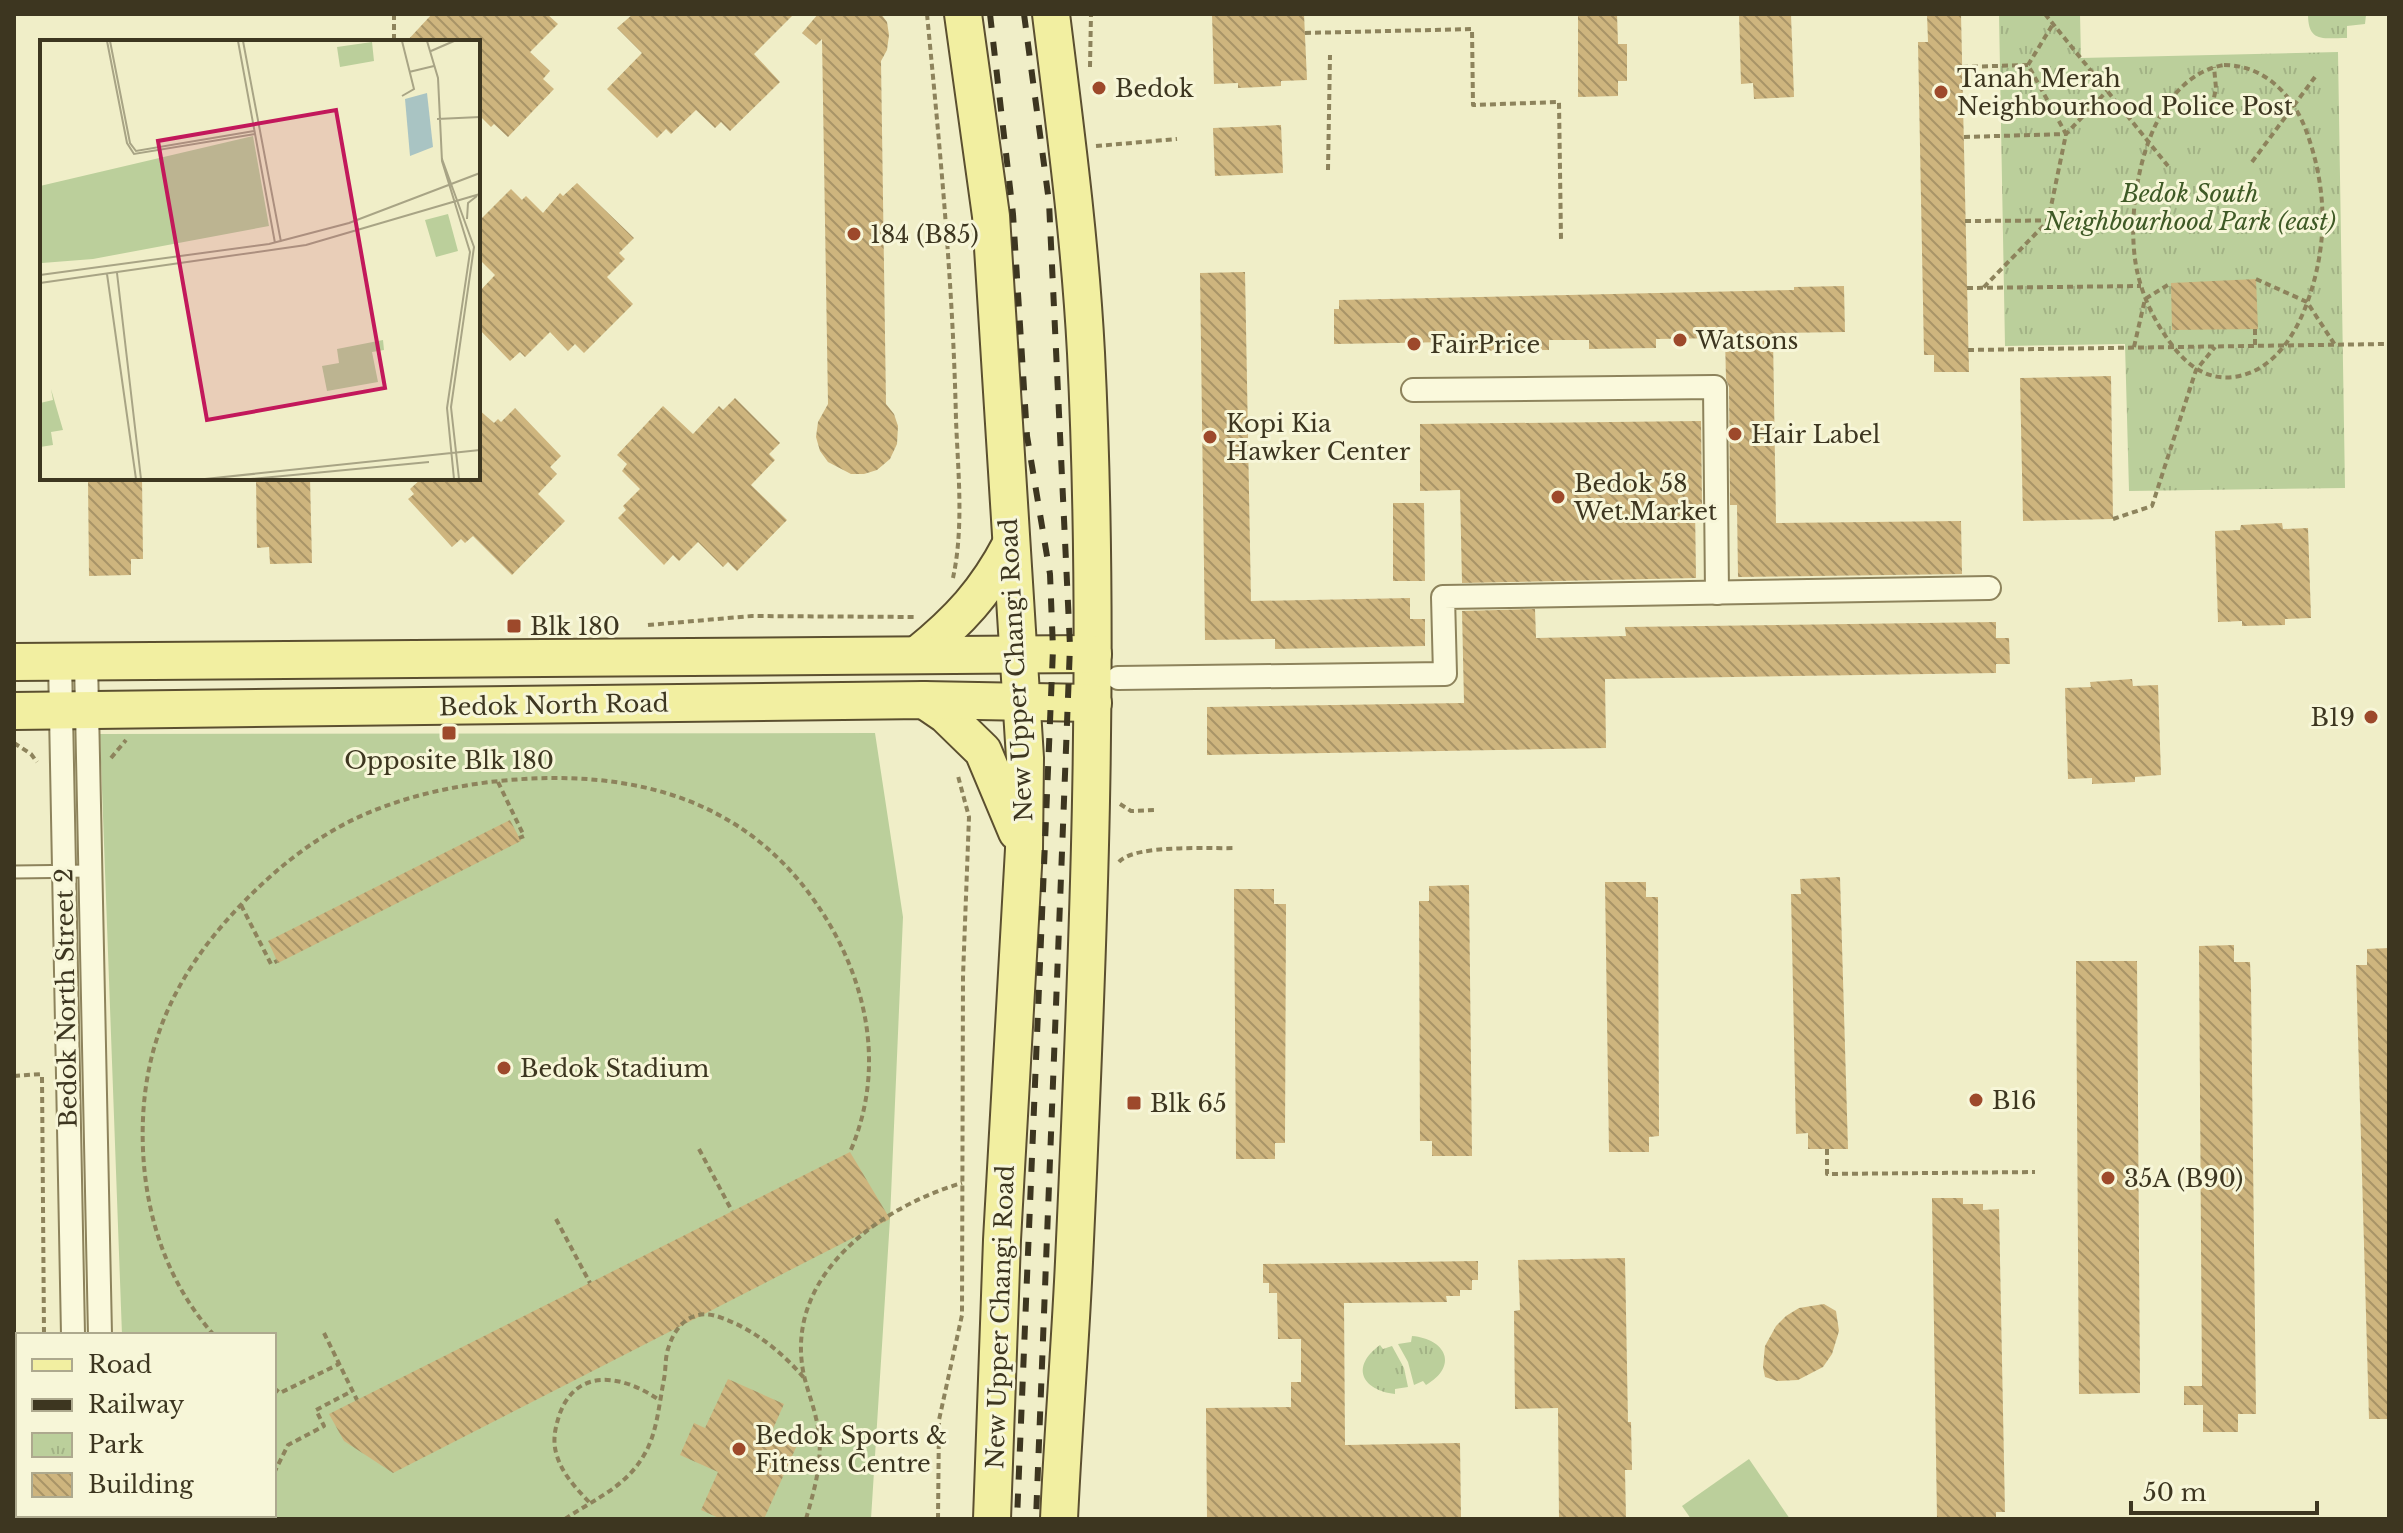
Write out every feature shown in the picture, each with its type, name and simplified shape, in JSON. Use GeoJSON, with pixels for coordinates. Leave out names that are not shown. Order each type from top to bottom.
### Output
{"type":"FeatureCollection","features":[{"type":"Feature","properties":{"kind":"main road","name":"New Upper Changi Road"},"geometry":{"type":"LineString","coordinates":[[963,14],[991,216],[1025,758],[1024,849],[1002,1225],[992,1519]]}},
{"type":"Feature","properties":{"kind":"main road"},"geometry":{"type":"LineString","coordinates":[[1051,14],[1079,242],[1106,666],[1093,703],[1075,1234],[1059,1519]]}},
{"type":"Feature","properties":{"kind":"main road"},"geometry":{"type":"LineString","coordinates":[[917,655],[959,620],[977,599],[1011,544]]}},
{"type":"Feature","properties":{"kind":"main road","name":"Bedok North Road"},"geometry":{"type":"LineString","coordinates":[[14,662],[1017,655],[1106,666]]}},
{"type":"Feature","properties":{"kind":"main road"},"geometry":{"type":"LineString","coordinates":[[924,700],[946,715],[983,751],[1024,849]]}},
{"type":"Feature","properties":{"kind":"main road","name":"Bedok North Road"},"geometry":{"type":"LineString","coordinates":[[14,711],[924,700],[1093,703]]}},
{"type":"Feature","properties":{"kind":"street"},"geometry":{"type":"LineString","coordinates":[[1413,390],[1715,387],[1717,593]]}},
{"type":"Feature","properties":{"kind":"street"},"geometry":{"type":"LineString","coordinates":[[1106,666],[1445,674],[1443,597],[1989,588]]}},
{"type":"Feature","properties":{"kind":"street","name":"Bedok North Street 2"},"geometry":{"type":"LineString","coordinates":[[73,661],[74,709],[90,871],[100,1333]]}},
{"type":"Feature","properties":{"kind":"street","name":"Bedok North Street 2"},"geometry":{"type":"LineString","coordinates":[[73,1333],[64,871],[74,709]]}},
{"type":"Feature","properties":{"kind":"lane"},"geometry":{"type":"LineString","coordinates":[[14,872],[90,871]]}},
{"type":"Feature","properties":{"kind":"path"},"geometry":{"type":"LineString","coordinates":[[394,14],[394,40]]}},
{"type":"Feature","properties":{"kind":"path"},"geometry":{"type":"LineString","coordinates":[[927,14],[954,334],[959,525],[957,560],[951,584]]}},
{"type":"Feature","properties":{"kind":"path"},"geometry":{"type":"LineString","coordinates":[[2045,14],[2168,166]]}},
{"type":"Feature","properties":{"kind":"path"},"geometry":{"type":"LineString","coordinates":[[2028,65],[2053,24]]}},
{"type":"Feature","properties":{"kind":"path"},"geometry":{"type":"LineString","coordinates":[[1305,33],[1472,29],[1473,105],[1559,102],[1561,239]]}},
{"type":"Feature","properties":{"kind":"path"},"geometry":{"type":"LineString","coordinates":[[1328,170],[1330,55]]}},
{"type":"Feature","properties":{"kind":"path"},"geometry":{"type":"LineString","coordinates":[[1962,67],[2028,65]]}},
{"type":"Feature","properties":{"kind":"path"},"geometry":{"type":"LineString","coordinates":[[2028,65],[2066,134]]}},
{"type":"Feature","properties":{"kind":"path"},"geometry":{"type":"LineString","coordinates":[[2234,65],[2274,82],[2294,105],[2317,162],[2323,204],[2319,262],[2307,302],[2284,345],[2267,364],[2242,376],[2219,378],[2196,370],[2184,361],[2156,322],[2145,299],[2133,247],[2132,220],[2138,180],[2149,142],[2160,119],[2180,90],[2196,75],[2214,67],[2234,65]]}},
{"type":"Feature","properties":{"kind":"path"},"geometry":{"type":"LineString","coordinates":[[2210,117],[2216,88],[2214,67]]}},
{"type":"Feature","properties":{"kind":"path"},"geometry":{"type":"LineString","coordinates":[[2252,162],[2315,77]]}},
{"type":"Feature","properties":{"kind":"path"},"geometry":{"type":"LineString","coordinates":[[1983,288],[2048,221],[2066,134],[2107,91]]}},
{"type":"Feature","properties":{"kind":"path"},"geometry":{"type":"LineString","coordinates":[[1964,137],[2066,134]]}},
{"type":"Feature","properties":{"kind":"path"},"geometry":{"type":"LineString","coordinates":[[1067,149],[1177,139]]}},
{"type":"Feature","properties":{"kind":"path"},"geometry":{"type":"LineString","coordinates":[[1965,221],[2132,220]]}},
{"type":"Feature","properties":{"kind":"path"},"geometry":{"type":"LineString","coordinates":[[2256,279],[2307,302],[2335,345]]}},
{"type":"Feature","properties":{"kind":"path"},"geometry":{"type":"LineString","coordinates":[[2134,347],[2145,299],[2171,283]]}},
{"type":"Feature","properties":{"kind":"path"},"geometry":{"type":"LineString","coordinates":[[1967,288],[2141,286]]}},
{"type":"Feature","properties":{"kind":"path"},"geometry":{"type":"LineString","coordinates":[[2255,329],[2255,346]]}},
{"type":"Feature","properties":{"kind":"path"},"geometry":{"type":"LineString","coordinates":[[1968,350],[2386,344]]}},
{"type":"Feature","properties":{"kind":"path"},"geometry":{"type":"LineString","coordinates":[[2113,519],[2152,506],[2196,370],[2215,346]]}},
{"type":"Feature","properties":{"kind":"path"},"geometry":{"type":"LineString","coordinates":[[752,616],[918,617]]}},
{"type":"Feature","properties":{"kind":"path"},"geometry":{"type":"LineString","coordinates":[[109,762],[122,743],[130,738]]}},
{"type":"Feature","properties":{"kind":"path"},"geometry":{"type":"LineString","coordinates":[[14,743],[31,754],[36,746]]}},
{"type":"Feature","properties":{"kind":"path"},"geometry":{"type":"LineString","coordinates":[[938,1519],[939,1420],[962,1315],[963,976],[969,817],[957,773]]}},
{"type":"Feature","properties":{"kind":"path"},"geometry":{"type":"LineString","coordinates":[[213,1333],[182,1291],[157,1233],[148,1196],[144,1158],[145,1092],[152,1052],[176,990],[206,945],[241,905],[293,857],[340,826],[423,795],[533,778],[582,778],[653,790],[687,801],[734,823],[763,844],[790,868],[836,936],[855,977],[869,1048],[869,1084],[863,1120],[850,1152]]}},
{"type":"Feature","properties":{"kind":"path"},"geometry":{"type":"LineString","coordinates":[[498,782],[524,836],[519,838]]}},
{"type":"Feature","properties":{"kind":"path"},"geometry":{"type":"LineString","coordinates":[[1118,864],[1124,856],[1140,851],[1235,848]]}},
{"type":"Feature","properties":{"kind":"path"},"geometry":{"type":"LineString","coordinates":[[241,905],[271,964],[277,961]]}},
{"type":"Feature","properties":{"kind":"path"},"geometry":{"type":"LineString","coordinates":[[14,1076],[42,1074]]}},
{"type":"Feature","properties":{"kind":"path"},"geometry":{"type":"LineString","coordinates":[[699,1149],[732,1211]]}},
{"type":"Feature","properties":{"kind":"path"},"geometry":{"type":"LineString","coordinates":[[1827,1149],[1827,1174],[2035,1172]]}},
{"type":"Feature","properties":{"kind":"path"},"geometry":{"type":"LineString","coordinates":[[806,1519],[816,1488],[821,1446],[801,1352],[804,1320],[822,1280],[847,1246],[862,1233],[887,1216],[962,1182]]}},
{"type":"Feature","properties":{"kind":"path"},"geometry":{"type":"LineString","coordinates":[[556,1219],[590,1283]]}},
{"type":"Feature","properties":{"kind":"path"},"geometry":{"type":"LineString","coordinates":[[565,1519],[615,1488],[643,1459],[651,1442],[668,1349],[677,1330],[688,1318],[706,1313],[747,1328],[792,1365],[806,1381]]}},
{"type":"Feature","properties":{"kind":"path"},"geometry":{"type":"LineString","coordinates":[[324,1333],[357,1400]]}},
{"type":"Feature","properties":{"kind":"path"},"geometry":{"type":"LineString","coordinates":[[276,1390],[280,1393],[339,1364]]}},
{"type":"Feature","properties":{"kind":"path"},"geometry":{"type":"LineString","coordinates":[[589,1502],[570,1482],[556,1454],[554,1431],[567,1396],[583,1385],[600,1379],[620,1381],[659,1400]]}},
{"type":"Feature","properties":{"kind":"path"},"geometry":{"type":"LineString","coordinates":[[276,1469],[288,1445],[324,1426],[316,1410],[352,1391]]}},
{"type":"Feature","properties":{"kind":"green space","name":"Bedok South Neighbourhood Park (east)"},"geometry":{"type":"Polygon","coordinates":[[[1999,14],[2080,14],[2081,58],[2338,52],[2345,488],[2129,491],[2125,344],[2005,346],[1999,14]]]}},
{"type":"Feature","properties":{"kind":"green space"},"geometry":{"type":"Polygon","coordinates":[[[2308,14],[2378,14],[2366,15],[2365,24],[2347,26],[2347,38],[2331,38],[2314,34],[2308,14]]]}},
{"type":"Feature","properties":{"kind":"green space","name":"Bedok Stadium"},"geometry":{"type":"Polygon","coordinates":[[[875,733],[903,917],[890,1219],[871,1519],[136,1519],[276,1517],[276,1333],[122,1333],[100,734],[875,733]]]}},
{"type":"Feature","properties":{"kind":"green space"},"geometry":{"type":"Polygon","coordinates":[[[1412,1336],[1433,1342],[1444,1354],[1443,1370],[1426,1385],[1423,1381],[1414,1385],[1408,1362],[1398,1344],[1411,1342],[1412,1336]]]}},
{"type":"Feature","properties":{"kind":"green space"},"geometry":{"type":"Polygon","coordinates":[[[1380,1345],[1383,1349],[1392,1346],[1404,1368],[1408,1387],[1395,1389],[1395,1394],[1375,1388],[1364,1376],[1365,1361],[1380,1345]]]}},
{"type":"Feature","properties":{"kind":"green space"},"geometry":{"type":"Polygon","coordinates":[[[1749,1459],[1790,1519],[1691,1519],[1682,1506],[1749,1459]]]}},
{"type":"Feature","properties":{"kind":"building"},"geometry":{"type":"Polygon","coordinates":[[[432,14],[547,14],[558,24],[530,52],[550,71],[543,79],[554,89],[508,137],[480,116],[480,40],[408,40],[432,14]]]}},
{"type":"Feature","properties":{"kind":"building"},"geometry":{"type":"Polygon","coordinates":[[[633,14],[794,14],[754,54],[780,82],[730,131],[721,122],[715,128],[696,110],[671,134],[666,129],[657,138],[607,89],[642,53],[617,28],[633,14]]]}},
{"type":"Feature","properties":{"kind":"building","name":"184 (B85)"},"geometry":{"type":"Polygon","coordinates":[[[818,14],[881,14],[887,22],[889,35],[887,50],[881,61],[886,404],[898,426],[897,444],[890,459],[877,470],[864,474],[851,474],[828,462],[820,451],[816,437],[818,422],[828,404],[822,39],[816,45],[802,33],[818,14]]]}},
{"type":"Feature","properties":{"kind":"building"},"geometry":{"type":"Polygon","coordinates":[[[1212,14],[1304,14],[1307,80],[1281,81],[1281,86],[1238,88],[1238,83],[1214,84],[1212,14]]]}},
{"type":"Feature","properties":{"kind":"building"},"geometry":{"type":"Polygon","coordinates":[[[1578,14],[1617,14],[1618,44],[1627,44],[1627,81],[1618,81],[1618,96],[1578,97],[1578,14]]]}},
{"type":"Feature","properties":{"kind":"building"},"geometry":{"type":"Polygon","coordinates":[[[1739,14],[1791,14],[1794,97],[1754,99],[1753,83],[1741,84],[1739,14]]]}},
{"type":"Feature","properties":{"kind":"building"},"geometry":{"type":"Polygon","coordinates":[[[1927,14],[1961,14],[1969,372],[1934,372],[1934,355],[1924,355],[1918,42],[1928,42],[1927,14]]]}},
{"type":"Feature","properties":{"kind":"building"},"geometry":{"type":"Polygon","coordinates":[[[1281,125],[1283,173],[1215,176],[1213,128],[1281,125]]]}},
{"type":"Feature","properties":{"kind":"building"},"geometry":{"type":"Polygon","coordinates":[[[577,183],[634,238],[619,253],[625,259],[607,277],[633,304],[584,353],[575,344],[568,351],[550,332],[525,357],[520,352],[510,361],[480,330],[480,291],[495,275],[480,260],[480,220],[511,189],[522,200],[526,196],[543,213],[560,193],[563,196],[577,183]]]}},
{"type":"Feature","properties":{"kind":"building"},"geometry":{"type":"Polygon","coordinates":[[[1245,272],[1251,601],[1410,598],[1410,619],[1425,619],[1425,646],[1275,649],[1275,639],[1205,640],[1200,273],[1245,272]]]}},
{"type":"Feature","properties":{"kind":"building"},"geometry":{"type":"Polygon","coordinates":[[[2256,279],[2258,329],[2172,330],[2171,283],[2256,279]]]}},
{"type":"Feature","properties":{"kind":"building"},"geometry":{"type":"Polygon","coordinates":[[[1844,286],[1845,332],[1776,333],[1773,337],[1776,523],[1961,521],[1962,574],[1738,577],[1737,505],[1730,505],[1729,387],[1725,338],[1656,339],[1656,348],[1589,349],[1589,340],[1549,340],[1549,350],[1450,351],[1450,342],[1334,344],[1334,309],[1339,309],[1339,300],[1794,290],[1794,287],[1844,286]]]}},
{"type":"Feature","properties":{"kind":"building"},"geometry":{"type":"Polygon","coordinates":[[[2111,376],[2113,519],[2023,521],[2020,378],[2111,376]]]}},
{"type":"Feature","properties":{"kind":"building"},"geometry":{"type":"Polygon","coordinates":[[[735,398],[780,443],[769,454],[775,460],[751,485],[787,520],[737,571],[728,562],[723,567],[698,542],[679,561],[673,555],[664,565],[618,518],[626,510],[623,506],[640,489],[622,471],[627,464],[617,455],[663,406],[693,434],[719,406],[723,410],[735,398]]]}},
{"type":"Feature","properties":{"kind":"building"},"geometry":{"type":"Polygon","coordinates":[[[515,408],[561,456],[550,467],[557,474],[538,494],[565,521],[512,575],[473,536],[465,543],[461,539],[452,547],[408,499],[414,494],[410,489],[420,480],[480,480],[480,411],[494,423],[498,419],[501,422],[515,408]]]}},
{"type":"Feature","properties":{"kind":"building"},"geometry":{"type":"Polygon","coordinates":[[[1701,421],[1702,505],[1695,506],[1696,578],[1462,583],[1460,490],[1420,491],[1420,424],[1701,421]]]}},
{"type":"Feature","properties":{"kind":"building"},"geometry":{"type":"Polygon","coordinates":[[[88,480],[142,480],[143,559],[131,559],[131,575],[89,576],[88,480]]]}},
{"type":"Feature","properties":{"kind":"building"},"geometry":{"type":"Polygon","coordinates":[[[256,480],[310,480],[312,563],[270,564],[269,547],[257,548],[256,480]]]}},
{"type":"Feature","properties":{"kind":"building"},"geometry":{"type":"Polygon","coordinates":[[[1393,503],[1424,503],[1425,581],[1393,581],[1393,503]]]}},
{"type":"Feature","properties":{"kind":"building"},"geometry":{"type":"Polygon","coordinates":[[[2282,523],[2283,529],[2308,528],[2311,618],[2285,619],[2285,625],[2242,626],[2242,621],[2218,622],[2215,531],[2240,530],[2241,525],[2282,523]]]}},
{"type":"Feature","properties":{"kind":"building"},"geometry":{"type":"Polygon","coordinates":[[[1535,609],[1536,638],[1626,636],[1625,627],[1996,622],[1996,638],[2009,638],[2010,664],[1996,664],[1996,673],[1605,679],[1606,748],[1207,755],[1207,707],[1464,703],[1462,611],[1535,609]]]}},
{"type":"Feature","properties":{"kind":"building"},"geometry":{"type":"Polygon","coordinates":[[[2132,679],[2133,686],[2158,685],[2161,775],[2135,777],[2135,782],[2092,784],[2092,778],[2068,779],[2065,688],[2091,687],[2090,682],[2132,679]]]}},
{"type":"Feature","properties":{"kind":"building"},"geometry":{"type":"Polygon","coordinates":[[[510,820],[521,841],[278,963],[268,941],[510,820]]]}},
{"type":"Feature","properties":{"kind":"building"},"geometry":{"type":"Polygon","coordinates":[[[1840,877],[1848,1149],[1808,1149],[1808,1133],[1796,1134],[1791,894],[1801,894],[1800,879],[1840,877]]]}},
{"type":"Feature","properties":{"kind":"building"},"geometry":{"type":"Polygon","coordinates":[[[1605,882],[1646,882],[1646,897],[1658,897],[1659,1136],[1649,1137],[1649,1152],[1609,1152],[1605,882]]]}},
{"type":"Feature","properties":{"kind":"building"},"geometry":{"type":"Polygon","coordinates":[[[1469,885],[1472,1156],[1432,1156],[1432,1141],[1420,1141],[1419,901],[1429,901],[1429,886],[1469,885]]]}},
{"type":"Feature","properties":{"kind":"building"},"geometry":{"type":"Polygon","coordinates":[[[1234,889],[1274,889],[1274,904],[1286,904],[1285,1143],[1275,1143],[1275,1159],[1236,1159],[1234,889]]]}},
{"type":"Feature","properties":{"kind":"building"},"geometry":{"type":"Polygon","coordinates":[[[2234,945],[2234,962],[2250,962],[2256,1414],[2238,1414],[2238,1432],[2203,1432],[2203,1405],[2184,1405],[2184,1386],[2202,1386],[2199,946],[2234,945]]]}},
{"type":"Feature","properties":{"kind":"building"},"geometry":{"type":"Polygon","coordinates":[[[2389,948],[2389,1419],[2369,1419],[2356,965],[2367,965],[2367,949],[2389,948]]]}},
{"type":"Feature","properties":{"kind":"building","name":"35A (B90)"},"geometry":{"type":"Polygon","coordinates":[[[2076,961],[2137,961],[2140,1393],[2079,1394],[2076,961]]]}},
{"type":"Feature","properties":{"kind":"building"},"geometry":{"type":"Polygon","coordinates":[[[850,1152],[890,1219],[393,1473],[344,1441],[329,1414],[850,1152]]]}},
{"type":"Feature","properties":{"kind":"building"},"geometry":{"type":"Polygon","coordinates":[[[1932,1198],[1963,1198],[1963,1204],[1983,1204],[1983,1210],[1999,1209],[2005,1512],[1996,1512],[1996,1519],[1937,1519],[1932,1198]]]}},
{"type":"Feature","properties":{"kind":"building"},"geometry":{"type":"Polygon","coordinates":[[[1625,1258],[1628,1422],[1631,1422],[1632,1470],[1625,1470],[1626,1519],[1559,1519],[1558,1408],[1515,1409],[1514,1311],[1520,1310],[1518,1260],[1625,1258]]]}},
{"type":"Feature","properties":{"kind":"building"},"geometry":{"type":"Polygon","coordinates":[[[1478,1261],[1478,1280],[1472,1280],[1472,1290],[1460,1290],[1460,1296],[1446,1296],[1447,1302],[1344,1303],[1345,1445],[1460,1443],[1461,1519],[1207,1519],[1206,1408],[1291,1407],[1291,1382],[1301,1382],[1301,1339],[1278,1339],[1277,1293],[1269,1293],[1269,1283],[1263,1283],[1263,1264],[1478,1261]]]}},
{"type":"Feature","properties":{"kind":"building"},"geometry":{"type":"Polygon","coordinates":[[[1824,1304],[1836,1311],[1839,1331],[1832,1354],[1823,1367],[1798,1380],[1777,1381],[1765,1377],[1765,1346],[1776,1326],[1799,1308],[1824,1304]]]}},
{"type":"Feature","properties":{"kind":"building","name":"Bedok Sports & Fitness Centre"},"geometry":{"type":"Polygon","coordinates":[[[728,1379],[784,1404],[772,1431],[798,1443],[764,1519],[721,1519],[701,1510],[718,1472],[680,1455],[694,1423],[705,1428],[728,1379]]]}},
{"type":"Feature","properties":{"kind":"railway"},"geometry":{"type":"LineString","coordinates":[[990,14],[1013,214],[1027,436],[1050,574],[1053,649],[1017,1519]]}},
{"type":"Feature","properties":{"kind":"railway"},"geometry":{"type":"LineString","coordinates":[[1024,14],[1049,202],[1070,646],[1036,1519]]}},
{"type":"Feature","properties":{"kind":"place","name":"Bedok"},"geometry":{"type":"Point","coordinates":[1099,88]}},
{"type":"Feature","properties":{"kind":"place","name":"Tanah Merah Neighbourhood Police Post"},"geometry":{"type":"Point","coordinates":[1941,92]}},
{"type":"Feature","properties":{"kind":"place","name":"184 (B85)"},"geometry":{"type":"Point","coordinates":[854,234]}},
{"type":"Feature","properties":{"kind":"place","name":"Watsons"},"geometry":{"type":"Point","coordinates":[1680,340]}},
{"type":"Feature","properties":{"kind":"place","name":"FairPrice"},"geometry":{"type":"Point","coordinates":[1414,344]}},
{"type":"Feature","properties":{"kind":"place","name":"Hair Label"},"geometry":{"type":"Point","coordinates":[1735,434]}},
{"type":"Feature","properties":{"kind":"place","name":"Kopi Kia Hawker Center"},"geometry":{"type":"Point","coordinates":[1210,437]}},
{"type":"Feature","properties":{"kind":"place","name":"Bedok 58 Wet.Market"},"geometry":{"type":"Point","coordinates":[1558,497]}},
{"type":"Feature","properties":{"kind":"place","name":"Blk 180"},"geometry":{"type":"Point","coordinates":[514,626]}},
{"type":"Feature","properties":{"kind":"place","name":"B19"},"geometry":{"type":"Point","coordinates":[2371,717]}},
{"type":"Feature","properties":{"kind":"place","name":"Opposite Blk 180"},"geometry":{"type":"Point","coordinates":[449,733]}},
{"type":"Feature","properties":{"kind":"place","name":"Bedok Stadium"},"geometry":{"type":"Point","coordinates":[504,1068]}},
{"type":"Feature","properties":{"kind":"place","name":"B16"},"geometry":{"type":"Point","coordinates":[1976,1100]}},
{"type":"Feature","properties":{"kind":"place","name":"Blk 65"},"geometry":{"type":"Point","coordinates":[1134,1103]}},
{"type":"Feature","properties":{"kind":"place","name":"35A (B90)"},"geometry":{"type":"Point","coordinates":[2108,1178]}},
{"type":"Feature","properties":{"kind":"place","name":"Bedok Sports & Fitness Centre"},"geometry":{"type":"Point","coordinates":[739,1449]}}]}
